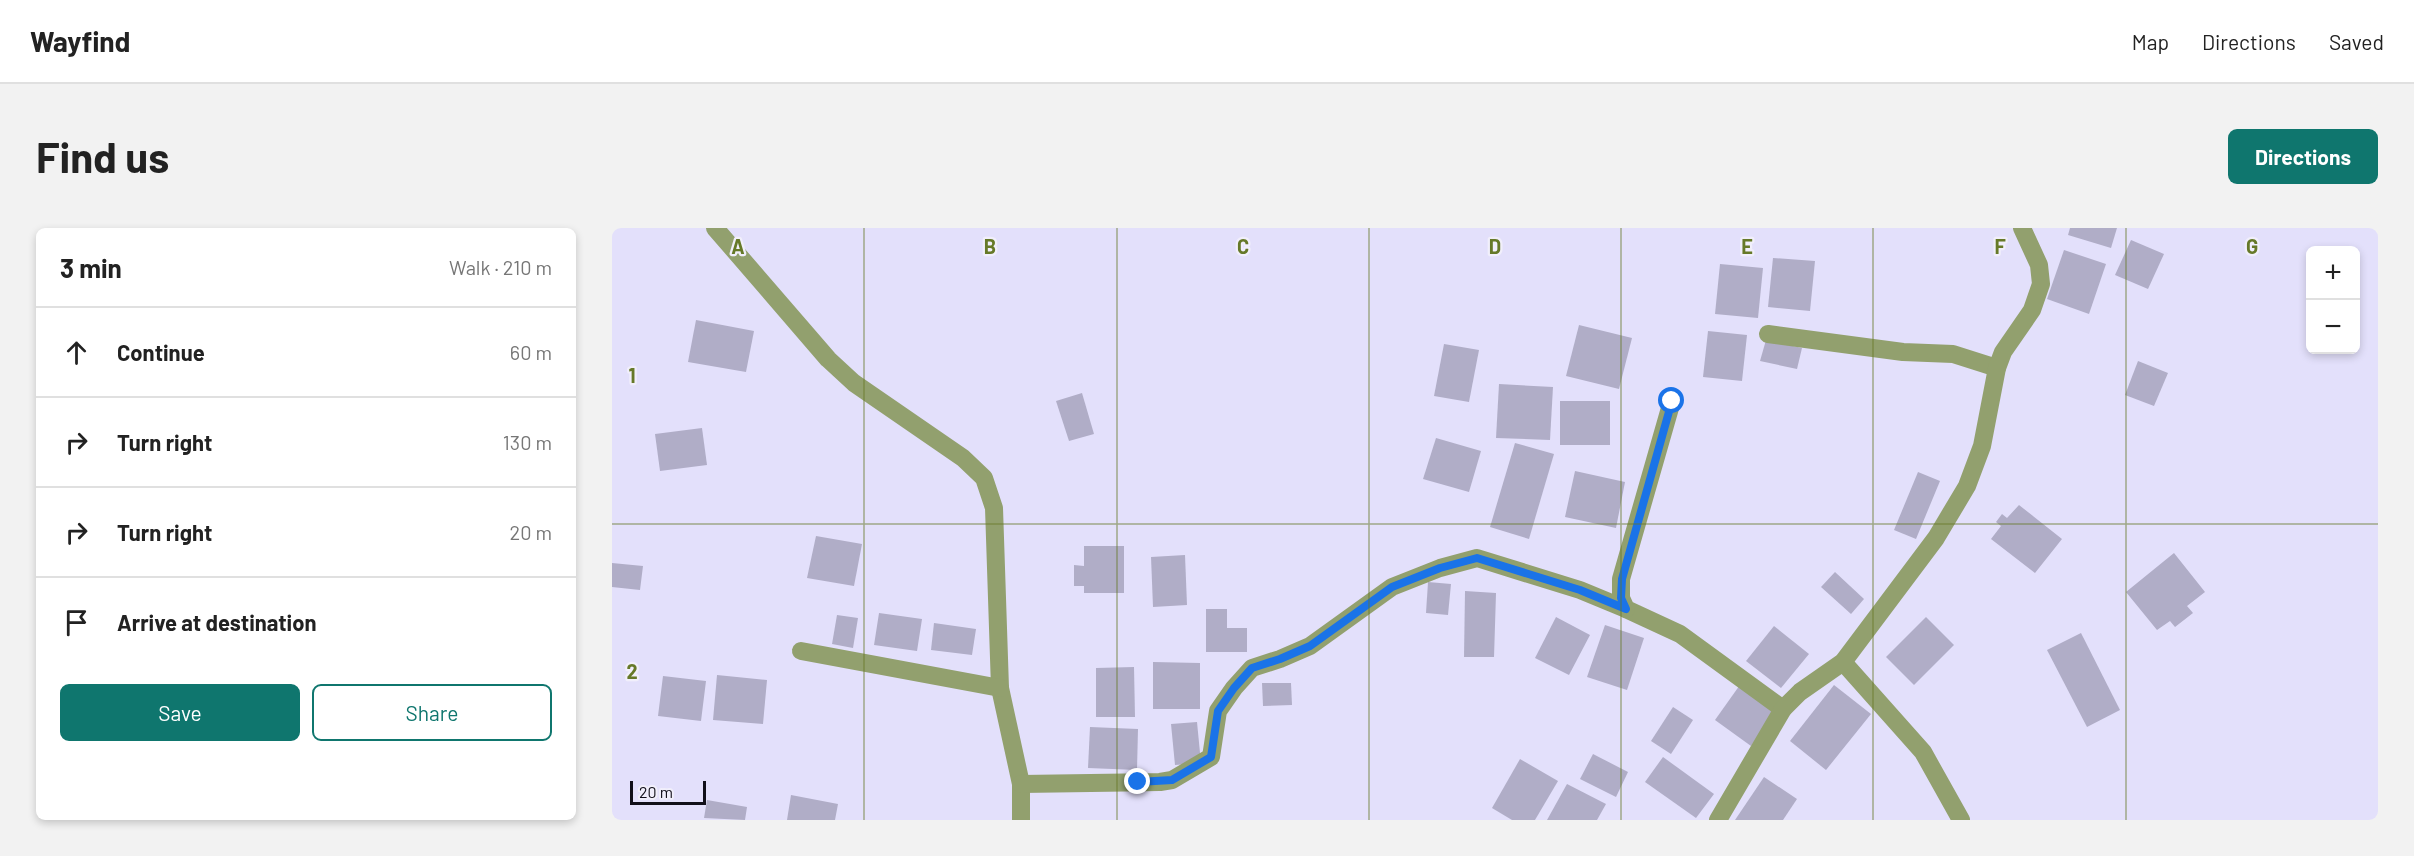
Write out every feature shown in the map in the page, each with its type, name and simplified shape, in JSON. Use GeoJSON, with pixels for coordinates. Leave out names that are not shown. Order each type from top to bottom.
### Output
{"type":"FeatureCollection","features":[{"type":"Feature","properties":{"kind":"street"},"geometry":{"type":"LineString","coordinates":[[715,228],[828,359],[854,383],[963,458],[984,478],[994,508],[1000,688],[1021,784],[1020,820]]}},
{"type":"Feature","properties":{"kind":"street"},"geometry":{"type":"LineString","coordinates":[[1718,820],[1784,709],[1800,692],[1843,662],[1936,538],[1967,486],[1982,446],[1997,368],[2003,352],[2032,310],[2041,284],[2039,265],[2022,228]]}},
{"type":"Feature","properties":{"kind":"street"},"geometry":{"type":"LineString","coordinates":[[1768,334],[1903,352],[1953,354],[1997,368]]}},
{"type":"Feature","properties":{"kind":"street"},"geometry":{"type":"LineString","coordinates":[[1626,609],[1621,598],[1622,579],[1672,401]]}},
{"type":"Feature","properties":{"kind":"street"},"geometry":{"type":"LineString","coordinates":[[1021,784],[1172,780],[1211,757],[1218,711],[1252,668],[1310,646],[1392,587],[1440,568],[1477,558],[1580,590],[1680,634],[1784,709]]}},
{"type":"Feature","properties":{"kind":"street"},"geometry":{"type":"LineString","coordinates":[[801,651],[1000,688]]}},
{"type":"Feature","properties":{"kind":"street"},"geometry":{"type":"LineString","coordinates":[[1843,662],[1923,752],[1961,820]]}},
{"type":"Feature","properties":{"kind":"building"},"geometry":{"type":"Polygon","coordinates":[[[2070,228],[2117,228],[2111,248],[2068,235],[2070,228]]]}},
{"type":"Feature","properties":{"kind":"building"},"geometry":{"type":"Polygon","coordinates":[[[2131,240],[2164,254],[2148,289],[2115,275],[2131,240]]]}},
{"type":"Feature","properties":{"kind":"building"},"geometry":{"type":"Polygon","coordinates":[[[2064,250],[2106,264],[2089,314],[2047,299],[2064,250]]]}},
{"type":"Feature","properties":{"kind":"building"},"geometry":{"type":"Polygon","coordinates":[[[1773,258],[1815,261],[1810,311],[1768,307],[1773,258]]]}},
{"type":"Feature","properties":{"kind":"building"},"geometry":{"type":"Polygon","coordinates":[[[1720,264],[1763,268],[1758,318],[1715,314],[1720,264]]]}},
{"type":"Feature","properties":{"kind":"building"},"geometry":{"type":"Polygon","coordinates":[[[696,320],[754,331],[746,372],[688,362],[696,320]]]}},
{"type":"Feature","properties":{"kind":"building"},"geometry":{"type":"Polygon","coordinates":[[[1579,325],[1632,338],[1619,389],[1566,376],[1579,325]]]}},
{"type":"Feature","properties":{"kind":"building"},"geometry":{"type":"Polygon","coordinates":[[[1708,331],[1747,335],[1742,381],[1703,377],[1708,331]]]}},
{"type":"Feature","properties":{"kind":"building"},"geometry":{"type":"Polygon","coordinates":[[[1766,340],[1802,348],[1797,369],[1760,361],[1766,340]]]}},
{"type":"Feature","properties":{"kind":"building"},"geometry":{"type":"Polygon","coordinates":[[[1444,344],[1479,350],[1469,402],[1434,396],[1444,344]]]}},
{"type":"Feature","properties":{"kind":"building"},"geometry":{"type":"Polygon","coordinates":[[[2138,361],[2168,373],[2154,406],[2125,395],[2138,361]]]}},
{"type":"Feature","properties":{"kind":"building"},"geometry":{"type":"Polygon","coordinates":[[[1499,384],[1553,387],[1550,440],[1496,438],[1499,384]]]}},
{"type":"Feature","properties":{"kind":"building"},"geometry":{"type":"Polygon","coordinates":[[[1082,393],[1094,434],[1069,441],[1056,401],[1082,393]]]}},
{"type":"Feature","properties":{"kind":"building"},"geometry":{"type":"Polygon","coordinates":[[[1560,401],[1610,401],[1610,445],[1560,445],[1560,401]]]}},
{"type":"Feature","properties":{"kind":"building"},"geometry":{"type":"Polygon","coordinates":[[[702,428],[707,465],[660,471],[655,434],[702,428]]]}},
{"type":"Feature","properties":{"kind":"building"},"geometry":{"type":"Polygon","coordinates":[[[1436,438],[1481,451],[1469,492],[1423,479],[1436,438]]]}},
{"type":"Feature","properties":{"kind":"building"},"geometry":{"type":"Polygon","coordinates":[[[1515,443],[1554,454],[1529,539],[1490,527],[1515,443]]]}},
{"type":"Feature","properties":{"kind":"building"},"geometry":{"type":"Polygon","coordinates":[[[1575,471],[1625,482],[1616,528],[1565,517],[1575,471]]]}},
{"type":"Feature","properties":{"kind":"building"},"geometry":{"type":"Polygon","coordinates":[[[1918,472],[1940,481],[1916,539],[1894,530],[1918,472]]]}},
{"type":"Feature","properties":{"kind":"building"},"geometry":{"type":"Polygon","coordinates":[[[2019,505],[2062,539],[2035,573],[1991,539],[2001,526],[1996,522],[2002,514],[2007,518],[2019,505]]]}},
{"type":"Feature","properties":{"kind":"building"},"geometry":{"type":"Polygon","coordinates":[[[816,536],[862,544],[854,586],[807,578],[816,536]]]}},
{"type":"Feature","properties":{"kind":"building"},"geometry":{"type":"Polygon","coordinates":[[[1084,546],[1124,546],[1124,593],[1084,593],[1084,586],[1074,586],[1074,565],[1084,566],[1084,546]]]}},
{"type":"Feature","properties":{"kind":"building"},"geometry":{"type":"Polygon","coordinates":[[[2174,553],[2205,592],[2187,606],[2193,613],[2175,627],[2170,621],[2157,630],[2126,592],[2174,553]]]}},
{"type":"Feature","properties":{"kind":"building"},"geometry":{"type":"Polygon","coordinates":[[[1185,555],[1187,605],[1153,607],[1151,557],[1185,555]]]}},
{"type":"Feature","properties":{"kind":"building"},"geometry":{"type":"Polygon","coordinates":[[[612,563],[643,566],[640,590],[612,587],[612,563]]]}},
{"type":"Feature","properties":{"kind":"building"},"geometry":{"type":"Polygon","coordinates":[[[1835,572],[1864,599],[1851,614],[1821,587],[1835,572]]]}},
{"type":"Feature","properties":{"kind":"building"},"geometry":{"type":"Polygon","coordinates":[[[1428,582],[1451,584],[1448,615],[1426,613],[1428,582]]]}},
{"type":"Feature","properties":{"kind":"building"},"geometry":{"type":"Polygon","coordinates":[[[1465,591],[1496,593],[1494,657],[1464,657],[1465,591]]]}},
{"type":"Feature","properties":{"kind":"building"},"geometry":{"type":"Polygon","coordinates":[[[1206,609],[1227,609],[1227,628],[1247,628],[1247,652],[1206,652],[1206,609]]]}},
{"type":"Feature","properties":{"kind":"building"},"geometry":{"type":"Polygon","coordinates":[[[879,613],[922,619],[917,651],[874,645],[879,613]]]}},
{"type":"Feature","properties":{"kind":"building"},"geometry":{"type":"Polygon","coordinates":[[[837,615],[858,618],[853,648],[832,644],[837,615]]]}},
{"type":"Feature","properties":{"kind":"building"},"geometry":{"type":"Polygon","coordinates":[[[1556,617],[1590,635],[1569,675],[1535,658],[1556,617]]]}},
{"type":"Feature","properties":{"kind":"building"},"geometry":{"type":"Polygon","coordinates":[[[1926,617],[1954,645],[1914,685],[1886,657],[1926,617]]]}},
{"type":"Feature","properties":{"kind":"building"},"geometry":{"type":"Polygon","coordinates":[[[934,623],[976,629],[972,655],[931,650],[934,623]]]}},
{"type":"Feature","properties":{"kind":"building"},"geometry":{"type":"Polygon","coordinates":[[[1605,625],[1644,638],[1627,690],[1587,677],[1605,625]]]}},
{"type":"Feature","properties":{"kind":"building"},"geometry":{"type":"Polygon","coordinates":[[[1774,626],[1809,654],[1781,688],[1746,661],[1774,626]]]}},
{"type":"Feature","properties":{"kind":"building"},"geometry":{"type":"Polygon","coordinates":[[[2081,633],[2120,710],[2087,727],[2047,650],[2081,633]]]}},
{"type":"Feature","properties":{"kind":"building"},"geometry":{"type":"Polygon","coordinates":[[[1153,662],[1200,663],[1200,709],[1153,709],[1153,662]]]}},
{"type":"Feature","properties":{"kind":"building"},"geometry":{"type":"Polygon","coordinates":[[[1134,667],[1135,717],[1096,717],[1096,668],[1134,667]]]}},
{"type":"Feature","properties":{"kind":"building"},"geometry":{"type":"Polygon","coordinates":[[[717,675],[767,680],[763,724],[713,720],[717,675]]]}},
{"type":"Feature","properties":{"kind":"building"},"geometry":{"type":"Polygon","coordinates":[[[663,676],[706,681],[701,721],[658,716],[663,676]]]}},
{"type":"Feature","properties":{"kind":"building"},"geometry":{"type":"Polygon","coordinates":[[[1742,682],[1779,708],[1751,746],[1715,720],[1742,682]]]}},
{"type":"Feature","properties":{"kind":"building"},"geometry":{"type":"Polygon","coordinates":[[[1262,683],[1291,683],[1292,705],[1263,706],[1262,683]]]}},
{"type":"Feature","properties":{"kind":"building"},"geometry":{"type":"Polygon","coordinates":[[[1834,685],[1871,714],[1826,770],[1790,741],[1834,685]]]}},
{"type":"Feature","properties":{"kind":"building"},"geometry":{"type":"Polygon","coordinates":[[[1673,707],[1693,720],[1671,754],[1651,741],[1673,707]]]}},
{"type":"Feature","properties":{"kind":"building"},"geometry":{"type":"Polygon","coordinates":[[[1197,722],[1201,763],[1175,765],[1171,724],[1197,722]]]}},
{"type":"Feature","properties":{"kind":"building"},"geometry":{"type":"Polygon","coordinates":[[[1090,727],[1138,729],[1137,770],[1088,768],[1090,727]]]}},
{"type":"Feature","properties":{"kind":"building"},"geometry":{"type":"Polygon","coordinates":[[[1593,754],[1628,772],[1616,797],[1580,779],[1593,754]]]}},
{"type":"Feature","properties":{"kind":"building"},"geometry":{"type":"Polygon","coordinates":[[[1663,757],[1714,794],[1696,818],[1645,782],[1663,757]]]}},
{"type":"Feature","properties":{"kind":"building"},"geometry":{"type":"Polygon","coordinates":[[[1520,759],[1558,781],[1535,820],[1512,820],[1492,808],[1520,759]]]}},
{"type":"Feature","properties":{"kind":"building"},"geometry":{"type":"Polygon","coordinates":[[[1764,777],[1797,799],[1783,820],[1735,820],[1764,777]]]}},
{"type":"Feature","properties":{"kind":"building"},"geometry":{"type":"Polygon","coordinates":[[[1567,784],[1606,804],[1597,820],[1547,820],[1567,784]]]}},
{"type":"Feature","properties":{"kind":"building"},"geometry":{"type":"Polygon","coordinates":[[[791,795],[838,804],[835,820],[787,820],[791,795]]]}},
{"type":"Feature","properties":{"kind":"building"},"geometry":{"type":"Polygon","coordinates":[[[707,800],[747,807],[745,820],[704,818],[707,800]]]}},
{"type":"Feature","properties":{"kind":"route"},"geometry":{"type":"LineString","coordinates":[[1138,782],[1172,780],[1211,757],[1218,711],[1252,668],[1310,646],[1392,587],[1440,568],[1477,558],[1580,590],[1626,609],[1621,598],[1622,579],[1672,401]]}}]}
